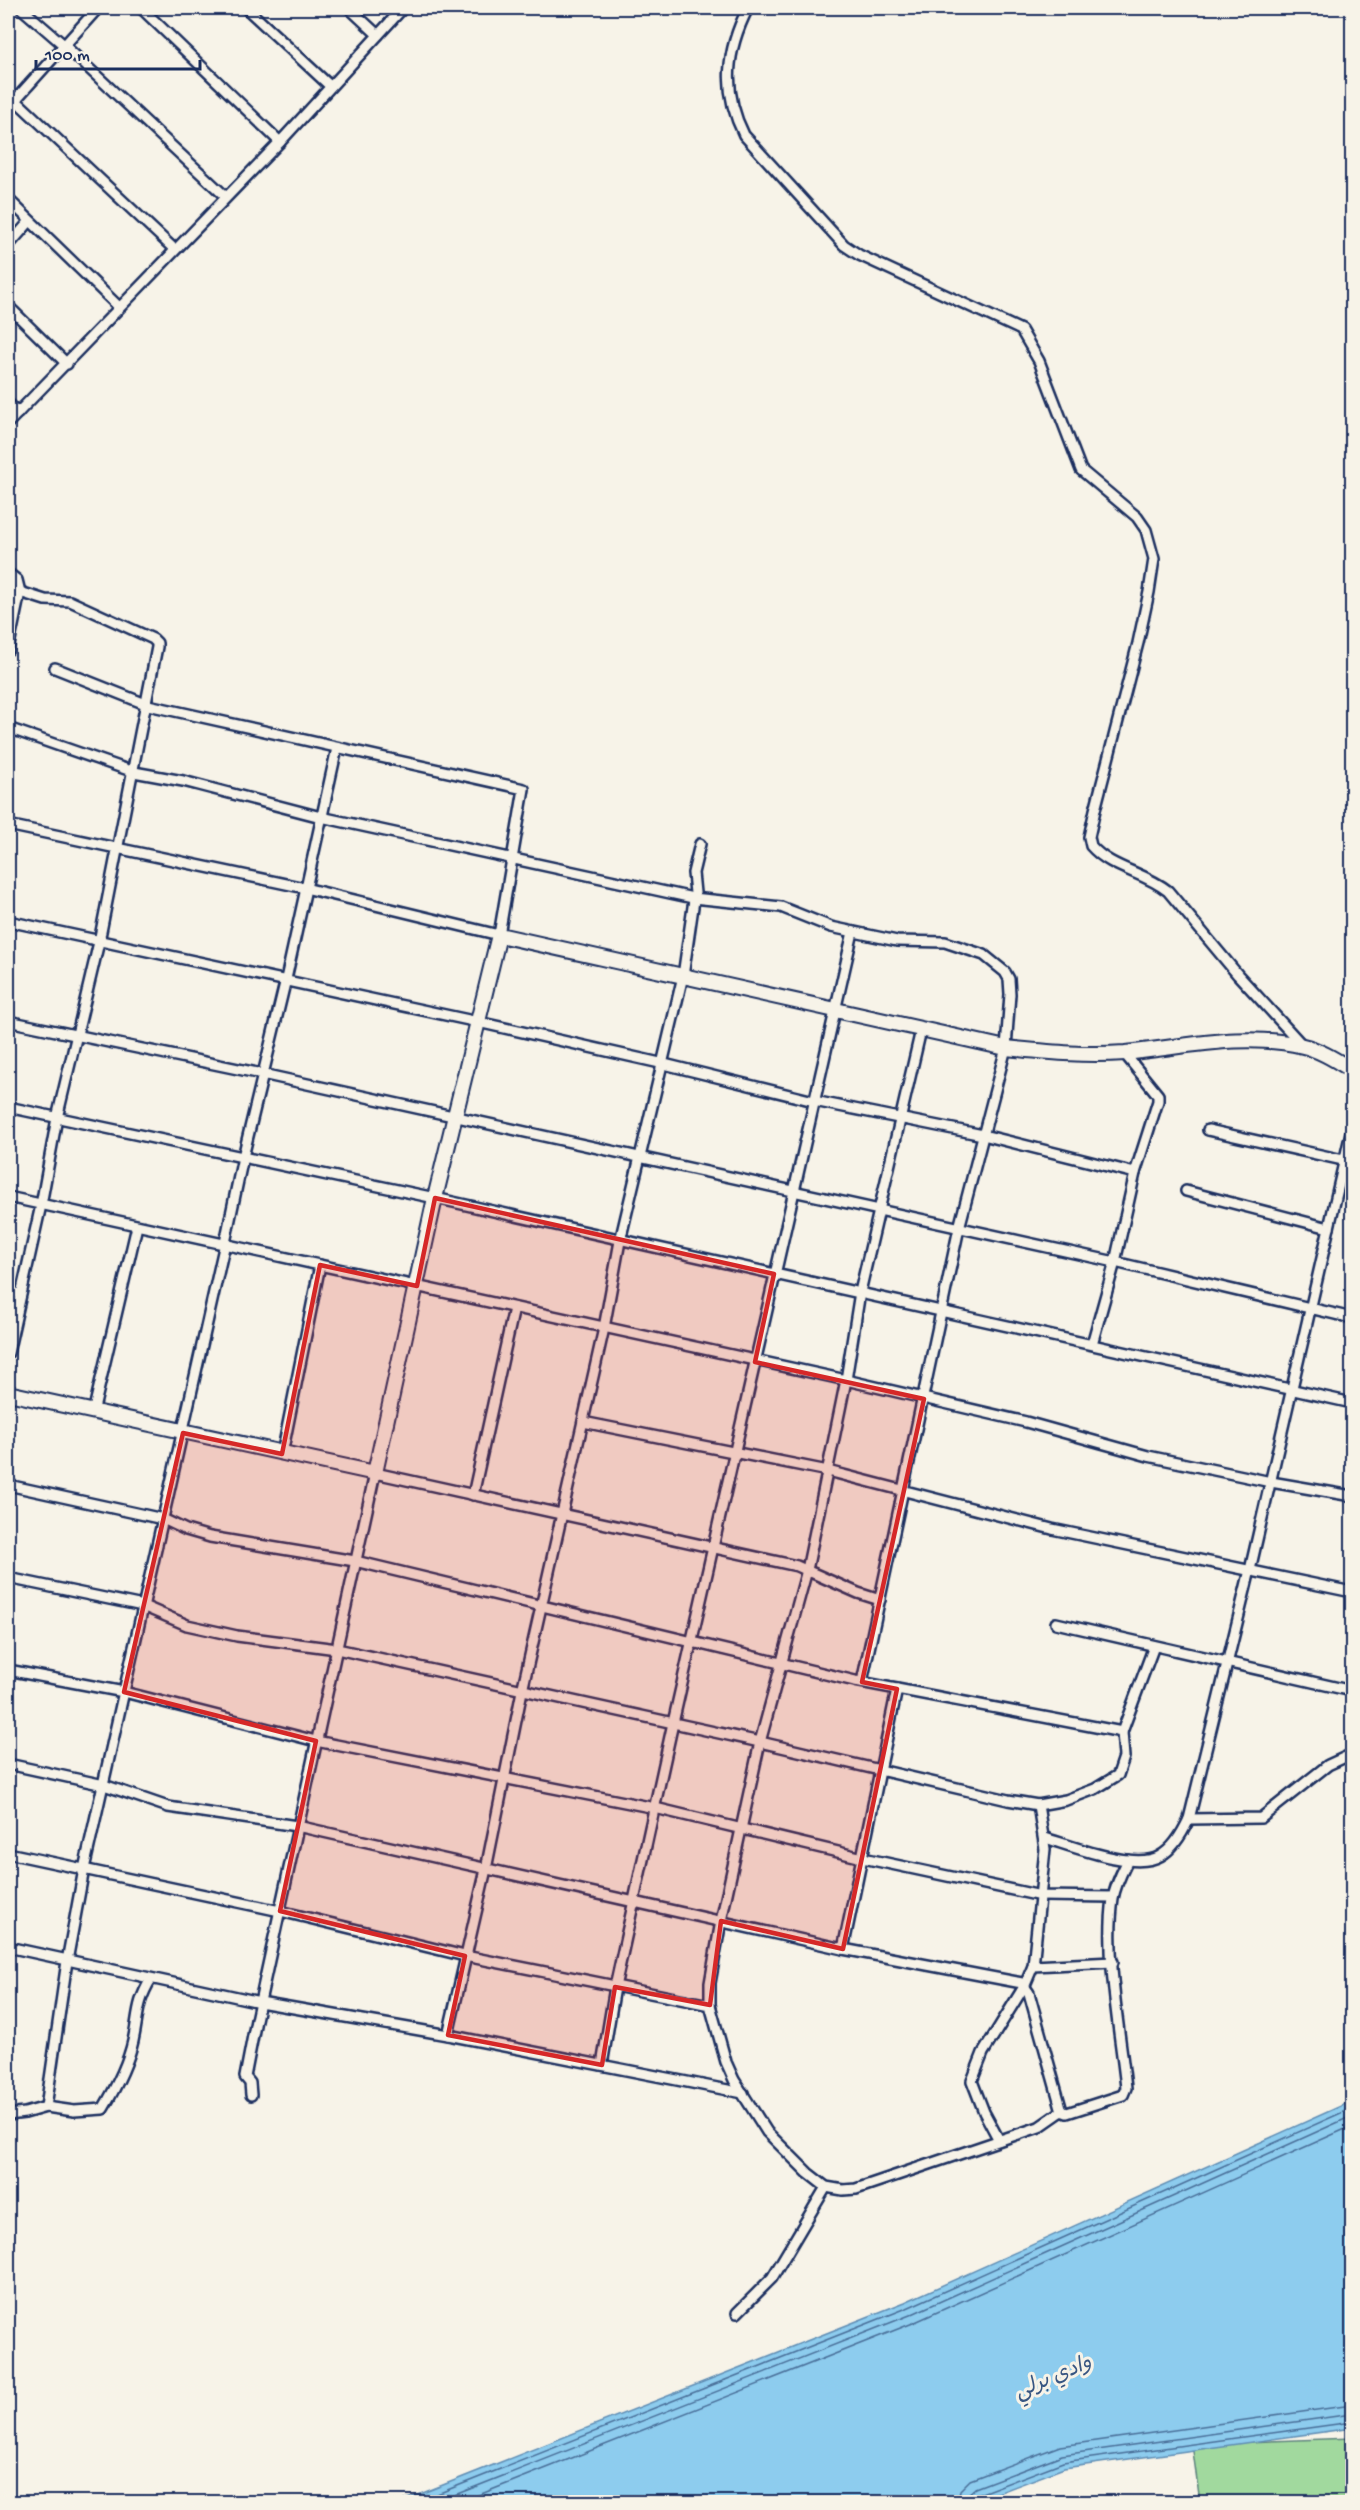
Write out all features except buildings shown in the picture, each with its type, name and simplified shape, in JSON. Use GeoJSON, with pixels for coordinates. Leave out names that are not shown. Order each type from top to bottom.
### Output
{"type":"FeatureCollection","features":[{"type":"Feature","properties":{"kind":"street"},"geometry":{"type":"LineString","coordinates":[[21,8],[65,46],[226,197]]}},
{"type":"Feature","properties":{"kind":"street"},"geometry":{"type":"LineString","coordinates":[[8,108],[98,8]]}},
{"type":"Feature","properties":{"kind":"street"},"geometry":{"type":"LineString","coordinates":[[141,8],[280,142]]}},
{"type":"Feature","properties":{"kind":"street"},"geometry":{"type":"LineString","coordinates":[[246,8],[330,86]]}},
{"type":"Feature","properties":{"kind":"street"},"geometry":{"type":"LineString","coordinates":[[349,8],[378,35]]}},
{"type":"Feature","properties":{"kind":"street"},"geometry":{"type":"LineString","coordinates":[[8,423],[280,142],[403,8]]}},
{"type":"Feature","properties":{"kind":"street"},"geometry":{"type":"LineString","coordinates":[[748,8],[739,26],[728,72],[735,117],[744,135],[844,245],[859,255],[1021,330],[1039,361],[1081,470],[1137,517],[1146,530],[1154,559],[1149,592],[1095,810],[1089,837],[1091,846],[1110,861],[1159,884],[1168,891],[1238,975],[1304,1046]]}},
{"type":"Feature","properties":{"kind":"street"},"geometry":{"type":"LineString","coordinates":[[8,93],[174,249]]}},
{"type":"Feature","properties":{"kind":"street"},"geometry":{"type":"LineString","coordinates":[[8,199],[119,307]]}},
{"type":"Feature","properties":{"kind":"street"},"geometry":{"type":"LineString","coordinates":[[8,246],[30,221]]}},
{"type":"Feature","properties":{"kind":"street"},"geometry":{"type":"LineString","coordinates":[[8,306],[67,364]]}},
{"type":"Feature","properties":{"kind":"street"},"geometry":{"type":"LineString","coordinates":[[8,403],[18,413]]}},
{"type":"Feature","properties":{"kind":"street"},"geometry":{"type":"LineString","coordinates":[[8,573],[17,580],[20,592],[8,643]]}},
{"type":"Feature","properties":{"kind":"street"},"geometry":{"type":"LineString","coordinates":[[8,1353],[41,1205],[57,1118],[99,942],[148,705],[157,643],[70,601],[45,600],[20,592]]}},
{"type":"Feature","properties":{"kind":"street"},"geometry":{"type":"LineString","coordinates":[[55,668],[148,705],[524,789],[498,935],[435,1198],[244,2077],[250,2083],[251,2095]]}},
{"type":"Feature","properties":{"kind":"street"},"geometry":{"type":"LineString","coordinates":[[8,728],[134,772],[183,781],[321,817],[693,898],[781,907],[831,927],[853,932],[897,941],[945,942],[984,955],[1000,967],[1009,980],[1006,1048],[959,1228],[862,1682]]}},
{"type":"Feature","properties":{"kind":"street"},"geometry":{"type":"LineString","coordinates":[[46,2107],[67,1961],[84,1869],[337,748]]}},
{"type":"Feature","properties":{"kind":"street"},"geometry":{"type":"LineString","coordinates":[[8,825],[305,888],[498,935],[1006,1048],[1056,1053],[1124,1053],[1212,1041],[1258,1040],[1304,1046],[1353,1070]]}},
{"type":"Feature","properties":{"kind":"street"},"geometry":{"type":"LineString","coordinates":[[448,2035],[486,1869],[503,1777],[604,1328],[620,1241],[682,976],[695,893],[693,873],[700,844]]}},
{"type":"Feature","properties":{"kind":"street"},"geometry":{"type":"LineString","coordinates":[[8,921],[99,942],[286,979],[660,1063],[814,1101],[983,1135],[1135,1173]]}},
{"type":"Feature","properties":{"kind":"street"},"geometry":{"type":"LineString","coordinates":[[602,2065],[615,1987],[673,1723],[853,932]]}},
{"type":"Feature","properties":{"kind":"street"},"geometry":{"type":"LineString","coordinates":[[8,1021],[262,1074],[794,1191],[1115,1262],[1353,1318]]}},
{"type":"Feature","properties":{"kind":"street"},"geometry":{"type":"LineString","coordinates":[[921,1030],[860,1292],[846,1380],[807,1570],[760,1742],[721,1921],[713,1961],[710,2006],[726,2062],[767,2132],[808,2173],[826,2187],[843,2190],[856,2189],[1039,2127],[1062,2111]]}},
{"type":"Feature","properties":{"kind":"street"},"geometry":{"type":"LineString","coordinates":[[1092,1344],[1115,1262],[1135,1173],[1157,1107],[1158,1095],[1124,1053]]}},
{"type":"Feature","properties":{"kind":"street"},"geometry":{"type":"LineString","coordinates":[[8,1107],[435,1198],[1353,1403]]}},
{"type":"Feature","properties":{"kind":"street"},"geometry":{"type":"LineString","coordinates":[[1045,1839],[1128,1860],[1145,1861],[1160,1856],[1172,1845],[1189,1819],[1271,1482],[1329,1228],[1348,1161],[1353,1128]]}},
{"type":"Feature","properties":{"kind":"street"},"geometry":{"type":"LineString","coordinates":[[1208,1130],[1348,1161]]}},
{"type":"Feature","properties":{"kind":"street"},"geometry":{"type":"LineString","coordinates":[[1186,1191],[1329,1228]]}},
{"type":"Feature","properties":{"kind":"street"},"geometry":{"type":"LineString","coordinates":[[8,1197],[755,1362],[846,1380],[1026,1422],[1148,1456],[1271,1482],[1353,1496]]}},
{"type":"Feature","properties":{"kind":"street"},"geometry":{"type":"LineString","coordinates":[[93,1413],[137,1226]]}},
{"type":"Feature","properties":{"kind":"street"},"geometry":{"type":"LineString","coordinates":[[282,1454],[320,1265]]}},
{"type":"Feature","properties":{"kind":"street"},"geometry":{"type":"LineString","coordinates":[[8,1291],[20,1294]]}},
{"type":"Feature","properties":{"kind":"street"},"geometry":{"type":"LineString","coordinates":[[473,1495],[514,1308]]}},
{"type":"Feature","properties":{"kind":"street"},"geometry":{"type":"LineString","coordinates":[[8,1394],[714,1548],[807,1570],[858,1593],[880,1600]]}},
{"type":"Feature","properties":{"kind":"street"},"geometry":{"type":"LineString","coordinates":[[583,1422],[828,1471],[1052,1529],[1353,1592]]}},
{"type":"Feature","properties":{"kind":"street"},"geometry":{"type":"LineString","coordinates":[[8,1485],[163,1519],[186,1530],[210,1537],[355,1561],[862,1682],[1122,1732]]}},
{"type":"Feature","properties":{"kind":"street"},"geometry":{"type":"LineString","coordinates":[[8,1578],[143,1606],[188,1625],[227,1634],[337,1649],[880,1769],[974,1793],[1038,1805],[1066,1800],[1095,1789],[1118,1775],[1124,1757],[1122,1732],[1154,1646]]}},
{"type":"Feature","properties":{"kind":"street"},"geometry":{"type":"LineString","coordinates":[[1056,1623],[1353,1690]]}},
{"type":"Feature","properties":{"kind":"street"},"geometry":{"type":"LineString","coordinates":[[8,1670],[124,1692],[316,1741],[655,1808],[863,1858],[1041,1896],[1113,1897]]}},
{"type":"Feature","properties":{"kind":"street"},"geometry":{"type":"LineString","coordinates":[[843,1949],[897,1689]]}},
{"type":"Feature","properties":{"kind":"street"},"geometry":{"type":"LineString","coordinates":[[1189,1819],[1255,1820],[1261,1818],[1328,1765],[1353,1754]]}},
{"type":"Feature","properties":{"kind":"street"},"geometry":{"type":"LineString","coordinates":[[8,1764],[104,1785],[168,1807],[297,1826],[843,1949],[1025,1985]]}},
{"type":"Feature","properties":{"kind":"street"},"geometry":{"type":"LineString","coordinates":[[999,2140],[984,2112],[972,2080],[983,2053],[1025,1985],[1033,1966],[1045,1839],[1038,1805]]}},
{"type":"Feature","properties":{"kind":"street"},"geometry":{"type":"LineString","coordinates":[[8,1853],[279,1911],[465,1956],[710,2006]]}},
{"type":"Feature","properties":{"kind":"street"},"geometry":{"type":"LineString","coordinates":[[1062,2111],[1067,2113],[1123,2095],[1125,2090],[1113,1962],[1113,1897],[1128,1860]]}},
{"type":"Feature","properties":{"kind":"street"},"geometry":{"type":"LineString","coordinates":[[8,1947],[260,2002],[448,2035],[743,2093]]}},
{"type":"Feature","properties":{"kind":"street"},"geometry":{"type":"LineString","coordinates":[[1033,1966],[1113,1962]]}},
{"type":"Feature","properties":{"kind":"street"},"geometry":{"type":"LineString","coordinates":[[8,2115],[46,2107],[75,2111],[103,2109],[133,2043],[140,1997],[151,1979]]}},
{"type":"Feature","properties":{"kind":"street"},"geometry":{"type":"LineString","coordinates":[[1025,1985],[1062,2111]]}},
{"type":"Feature","properties":{"kind":"street"},"geometry":{"type":"LineString","coordinates":[[737,2313],[772,2278],[826,2187]]}},
{"type":"Feature","properties":{"kind":"highlighted area"},"geometry":{"type":"Polygon","coordinates":[[[435,1198],[774,1274],[755,1362],[924,1399],[862,1682],[897,1689],[843,1949],[721,1921],[710,2005],[615,1987],[602,2065],[448,2035],[465,1956],[280,1911],[316,1741],[124,1692],[183,1433],[282,1454],[320,1265],[417,1286],[435,1198]]]}},
{"type":"Feature","properties":{"kind":"green space"},"geometry":{"type":"Polygon","coordinates":[[[1352,2438],[1352,2502],[1200,2502],[1192,2444],[1352,2438]]]}},
{"type":"Feature","properties":{"kind":"water","name":"وادي برلي"},"geometry":{"type":"Polygon","coordinates":[[[1352,2101],[1352,2428],[1064,2468],[974,2502],[400,2502],[905,2302],[1352,2101]]]}}]}
